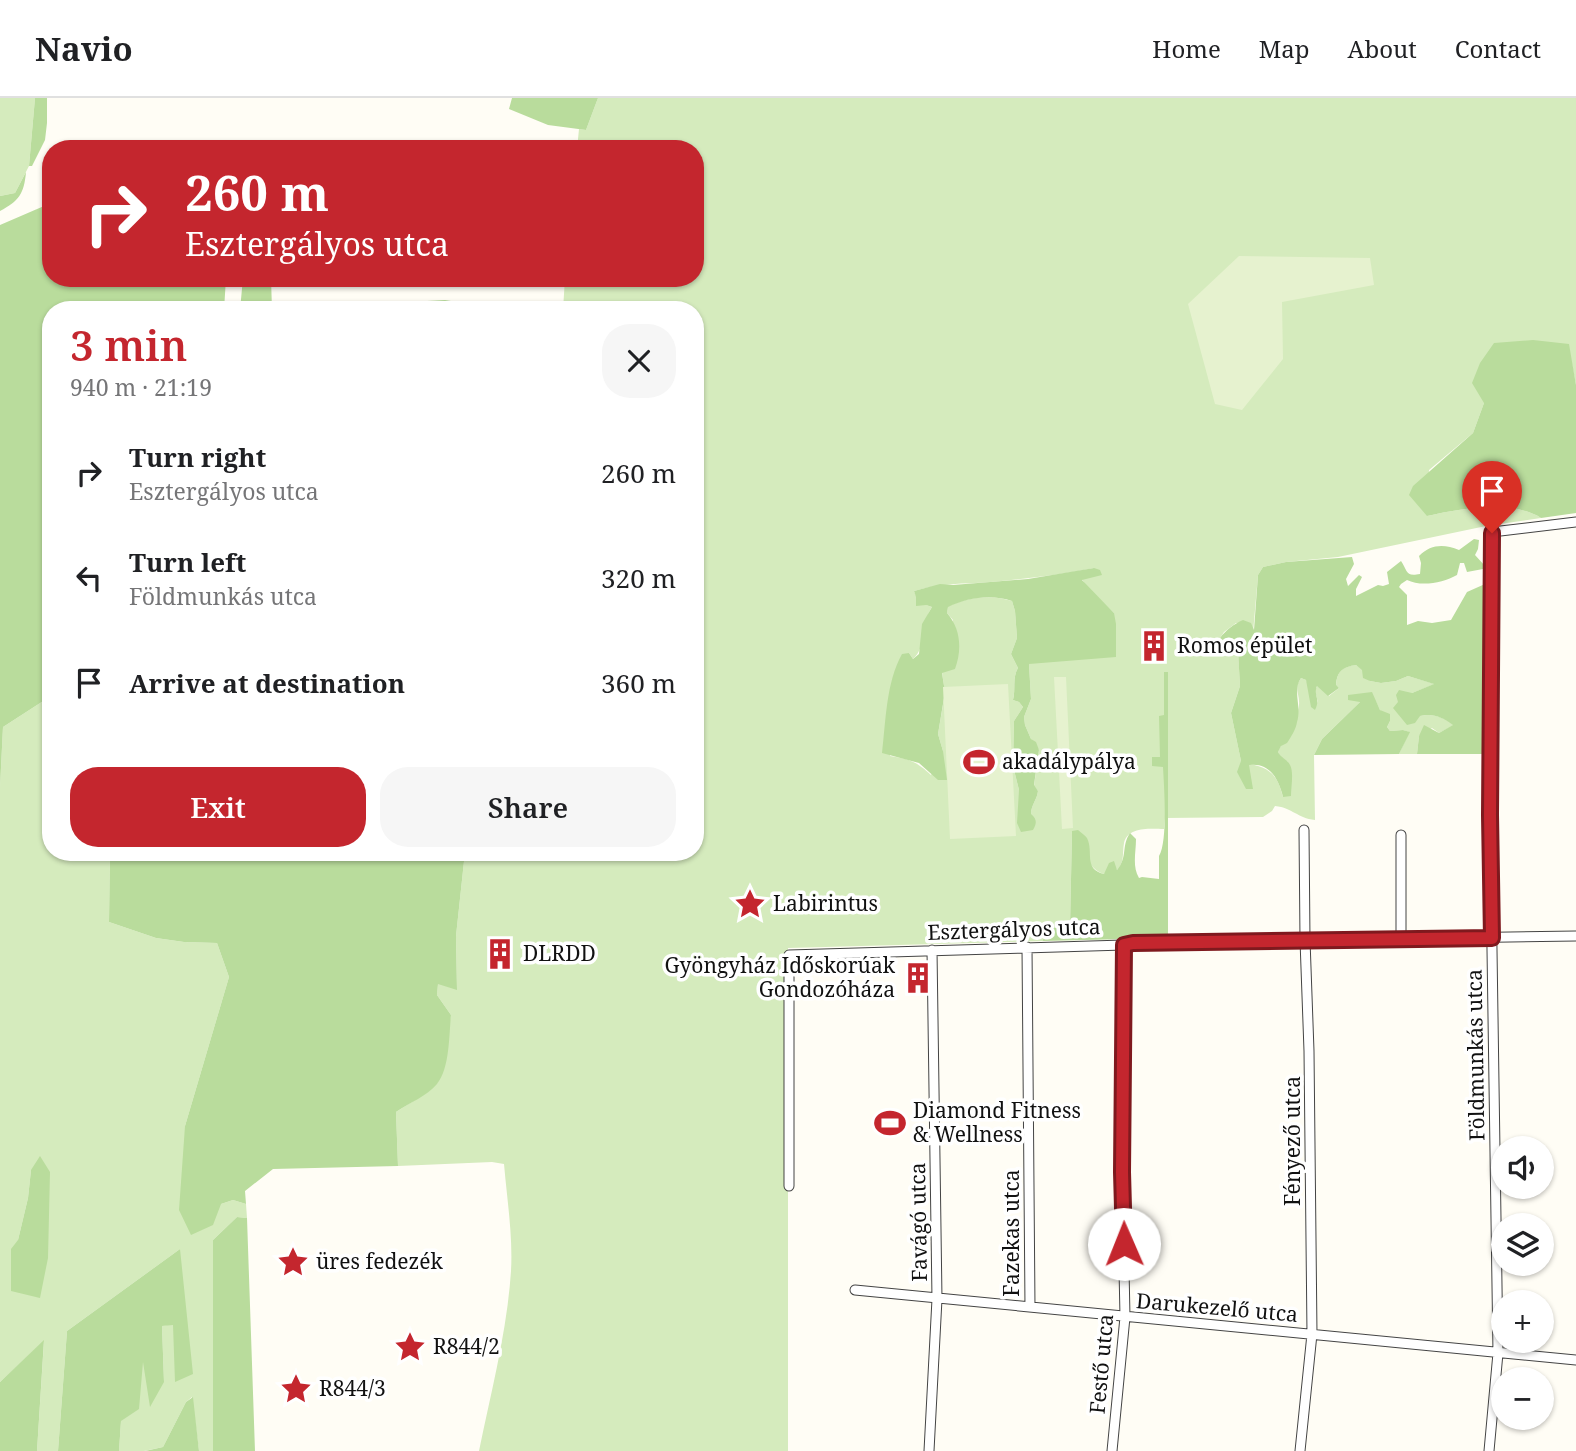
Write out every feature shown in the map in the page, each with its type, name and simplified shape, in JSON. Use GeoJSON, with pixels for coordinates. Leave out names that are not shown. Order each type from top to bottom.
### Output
{"type":"FeatureCollection","features":[{"type":"Feature","properties":{"kind":"street","name":"Földmunkás utca"},"geometry":{"type":"LineString","coordinates":[[1496,1290],[1490,815],[1492,533],[1576,522]]}},
{"type":"Feature","properties":{"kind":"street","name":"Fényező utca"},"geometry":{"type":"LineString","coordinates":[[1300,1451],[1311,1334],[1310,1051],[1304,830]]}},
{"type":"Feature","properties":{"kind":"street"},"geometry":{"type":"LineString","coordinates":[[1401,835],[1401,938]]}},
{"type":"Feature","properties":{"kind":"street","name":"Esztergályos utca"},"geometry":{"type":"LineString","coordinates":[[789,1186],[789,955],[1133,943],[1576,936]]}},
{"type":"Feature","properties":{"kind":"street","name":"Festő utca"},"geometry":{"type":"LineString","coordinates":[[1112,1451],[1125,1317],[1122,1172],[1124,945]]}},
{"type":"Feature","properties":{"kind":"street","name":"Fazekas utca"},"geometry":{"type":"LineString","coordinates":[[1027,947],[1030,1307]]}},
{"type":"Feature","properties":{"kind":"street","name":"Favágó utca"},"geometry":{"type":"LineString","coordinates":[[929,1451],[937,1299],[932,950]]}},
{"type":"Feature","properties":{"kind":"street","name":"Darukezelő utca"},"geometry":{"type":"LineString","coordinates":[[855,1290],[1491,1352]]}},
{"type":"Feature","properties":{"kind":"street","name":"Földmunkás utca"},"geometry":{"type":"LineString","coordinates":[[1489,1451],[1497,1353]]}},
{"type":"Feature","properties":{"kind":"street","name":"Darukezelő utca"},"geometry":{"type":"LineString","coordinates":[[1497,1353],[1576,1360]]}},
{"type":"Feature","properties":{"kind":"green space"},"geometry":{"type":"Polygon","coordinates":[[[0,98],[35,98],[29,166],[15,193],[0,196],[0,98]]]}},
{"type":"Feature","properties":{"kind":"green space"},"geometry":{"type":"Polygon","coordinates":[[[35,98],[47,98],[45,140],[42,140],[42,146],[32,166],[29,166],[35,98]]]}},
{"type":"Feature","properties":{"kind":"green space"},"geometry":{"type":"Polygon","coordinates":[[[512,98],[598,98],[586,130],[548,125],[509,109],[512,98]]]}},
{"type":"Feature","properties":{"kind":"green space"},"geometry":{"type":"Polygon","coordinates":[[[598,98],[1576,98],[1576,385],[1568,344],[1484,403],[1473,433],[1429,470],[1427,516],[1501,507],[1529,512],[1541,518],[1486,526],[1338,557],[1263,567],[1258,575],[1253,633],[1236,623],[1220,638],[1238,650],[1240,686],[1231,713],[1241,761],[1264,768],[1272,774],[1283,797],[1288,762],[1280,757],[1278,752],[1298,709],[1297,688],[1301,678],[1306,680],[1318,703],[1315,690],[1318,685],[1329,696],[1339,688],[1336,686],[1339,673],[1356,665],[1370,681],[1381,683],[1408,676],[1435,684],[1412,693],[1420,716],[1438,716],[1454,725],[1439,733],[1432,728],[1419,736],[1417,754],[1399,754],[1409,732],[1390,731],[1387,727],[1390,721],[1376,702],[1361,701],[1322,739],[1314,755],[1315,820],[1275,806],[1263,817],[1165,818],[1164,829],[1141,830],[1130,834],[1124,843],[1120,867],[1104,874],[1093,868],[1072,831],[1070,927],[1044,928],[1043,941],[788,948],[788,1451],[479,1451],[509,1294],[510,1231],[504,1164],[492,1162],[398,1166],[396,1112],[438,1082],[451,1015],[437,995],[438,983],[457,989],[456,936],[464,861],[704,861],[704,301],[564,301],[564,287],[704,287],[704,140],[578,140],[579,129],[586,130],[598,98]],[[1094,568],[1029,578],[943,585],[914,591],[921,602],[932,607],[917,654],[913,659],[909,653],[890,756],[913,762],[931,775],[943,751],[938,734],[945,693],[942,672],[953,620],[947,613],[948,606],[980,598],[1012,601],[1017,638],[1011,654],[1018,668],[1013,700],[1023,707],[1014,721],[1013,766],[1019,801],[1031,814],[1038,791],[1034,786],[1039,750],[1031,739],[1024,717],[1031,699],[1029,664],[1114,613],[1082,579],[1094,568]]]}},
{"type":"Feature","properties":{"kind":"green space"},"geometry":{"type":"Polygon","coordinates":[[[26,172],[19,196],[0,211],[0,196],[15,193],[26,172]]]}},
{"type":"Feature","properties":{"kind":"green space"},"geometry":{"type":"Polygon","coordinates":[[[42,207],[42,287],[225,287],[225,301],[42,301],[42,702],[3,727],[0,788],[0,225],[42,207]]]}},
{"type":"Feature","properties":{"kind":"green space"},"geometry":{"type":"Polygon","coordinates":[[[1239,256],[1370,258],[1374,285],[1282,302],[1283,359],[1242,410],[1215,404],[1188,304],[1239,256]]]}},
{"type":"Feature","properties":{"kind":"green space"},"geometry":{"type":"Polygon","coordinates":[[[242,287],[271,287],[272,301],[241,301],[242,287]]]}},
{"type":"Feature","properties":{"kind":"green space"},"geometry":{"type":"Polygon","coordinates":[[[1533,340],[1569,344],[1576,385],[1576,513],[1541,518],[1515,509],[1485,507],[1427,516],[1409,495],[1413,486],[1473,433],[1484,403],[1472,383],[1480,363],[1494,343],[1533,340]]]}},
{"type":"Feature","properties":{"kind":"green space"},"geometry":{"type":"Polygon","coordinates":[[[1474,539],[1479,540],[1475,555],[1485,566],[1483,569],[1467,572],[1464,563],[1460,563],[1457,575],[1451,578],[1425,584],[1407,580],[1399,587],[1407,595],[1407,625],[1418,621],[1432,623],[1451,620],[1467,592],[1485,584],[1486,754],[1417,754],[1419,736],[1424,725],[1439,733],[1453,725],[1429,715],[1420,716],[1415,723],[1407,725],[1393,708],[1398,702],[1396,695],[1399,690],[1412,693],[1434,684],[1408,676],[1381,683],[1370,681],[1363,678],[1362,670],[1356,665],[1342,670],[1336,685],[1339,688],[1328,696],[1317,686],[1315,710],[1311,707],[1306,680],[1301,678],[1298,683],[1296,725],[1287,743],[1281,746],[1278,752],[1291,768],[1291,796],[1283,797],[1279,784],[1263,766],[1249,765],[1253,789],[1246,789],[1237,772],[1241,761],[1231,713],[1240,686],[1238,651],[1224,650],[1220,638],[1243,620],[1251,623],[1254,630],[1258,575],[1263,567],[1286,562],[1352,557],[1354,564],[1346,579],[1348,586],[1359,575],[1362,577],[1356,589],[1356,596],[1378,585],[1389,584],[1387,572],[1401,561],[1409,574],[1420,574],[1419,556],[1428,549],[1438,546],[1459,550],[1474,539]]]}},
{"type":"Feature","properties":{"kind":"green space"},"geometry":{"type":"Polygon","coordinates":[[[1094,568],[1100,570],[1102,575],[1082,580],[1114,613],[1116,657],[1029,664],[1031,699],[1024,717],[1031,739],[1036,742],[1039,750],[1034,785],[1038,791],[1031,814],[1036,821],[1033,830],[1021,832],[1017,823],[1019,790],[1013,766],[1014,721],[1023,707],[1013,700],[1018,668],[1011,654],[1017,638],[1012,601],[980,598],[948,607],[947,613],[958,633],[959,654],[955,669],[942,673],[945,692],[938,734],[947,780],[938,780],[919,763],[882,753],[888,702],[897,665],[902,654],[909,653],[913,659],[919,654],[922,624],[932,607],[916,606],[914,591],[940,584],[1028,579],[1094,568]]]}},
{"type":"Feature","properties":{"kind":"green space"},"geometry":{"type":"Polygon","coordinates":[[[1164,672],[1168,672],[1168,938],[1043,941],[1044,928],[1070,927],[1072,831],[1078,830],[1087,838],[1091,864],[1104,874],[1109,863],[1114,861],[1117,870],[1130,833],[1136,839],[1135,864],[1139,878],[1159,879],[1165,800],[1163,767],[1152,766],[1152,757],[1160,757],[1159,716],[1164,715],[1164,672]]]}},
{"type":"Feature","properties":{"kind":"green space","name":"akadálypálya"},"geometry":{"type":"Polygon","coordinates":[[[1054,677],[1066,677],[1073,828],[1062,829],[1054,677]]]}},
{"type":"Feature","properties":{"kind":"green space","name":"akadálypálya"},"geometry":{"type":"Polygon","coordinates":[[[1008,684],[1016,836],[950,839],[943,687],[1008,684]]]}},
{"type":"Feature","properties":{"kind":"green space"},"geometry":{"type":"Polygon","coordinates":[[[1372,692],[1380,710],[1390,714],[1387,727],[1390,731],[1410,732],[1399,754],[1314,755],[1322,739],[1360,702],[1348,700],[1348,695],[1372,692]]]}},
{"type":"Feature","properties":{"kind":"green space"},"geometry":{"type":"Polygon","coordinates":[[[42,702],[42,861],[110,861],[109,922],[156,938],[217,943],[229,977],[185,1126],[221,1204],[233,1200],[246,1204],[247,1218],[237,1217],[213,1240],[213,1451],[199,1451],[192,1397],[186,1402],[163,1447],[144,1451],[119,1451],[121,1421],[143,1357],[164,1382],[162,1326],[173,1324],[180,1249],[67,1331],[58,1451],[37,1451],[44,1341],[0,1382],[0,788],[3,727],[42,702]],[[31,1170],[28,1198],[18,1240],[40,1298],[31,1170]]]}},
{"type":"Feature","properties":{"kind":"green space"},"geometry":{"type":"Polygon","coordinates":[[[110,861],[464,861],[456,936],[457,990],[438,984],[437,995],[451,1015],[447,1060],[437,1084],[396,1112],[398,1166],[273,1169],[245,1191],[246,1204],[233,1200],[221,1204],[213,1225],[191,1235],[179,1210],[185,1126],[229,977],[217,943],[156,938],[109,922],[110,861]]]}},
{"type":"Feature","properties":{"kind":"green space"},"geometry":{"type":"Polygon","coordinates":[[[40,1156],[50,1172],[48,1258],[40,1298],[11,1291],[11,1249],[18,1240],[28,1198],[31,1170],[40,1156]]]}},
{"type":"Feature","properties":{"kind":"green space"},"geometry":{"type":"Polygon","coordinates":[[[237,1217],[247,1218],[255,1451],[213,1451],[213,1240],[237,1217]]]}},
{"type":"Feature","properties":{"kind":"green space"},"geometry":{"type":"Polygon","coordinates":[[[180,1249],[193,1374],[175,1382],[173,1325],[162,1326],[164,1382],[150,1407],[143,1362],[139,1409],[121,1421],[119,1451],[58,1451],[67,1331],[180,1249]]]}},
{"type":"Feature","properties":{"kind":"green space"},"geometry":{"type":"Polygon","coordinates":[[[44,1340],[37,1451],[0,1451],[0,1382],[44,1340]]]}},
{"type":"Feature","properties":{"kind":"green space"},"geometry":{"type":"Polygon","coordinates":[[[193,1397],[199,1451],[145,1451],[163,1447],[186,1402],[193,1397]]]}},
{"type":"Feature","properties":{"kind":"place","name":"Romos épület"},"geometry":{"type":"Point","coordinates":[1154,646]}},
{"type":"Feature","properties":{"kind":"place","name":"akadálypálya"},"geometry":{"type":"Point","coordinates":[979,762]}},
{"type":"Feature","properties":{"kind":"place","name":"Labirintus"},"geometry":{"type":"Point","coordinates":[750,904]}},
{"type":"Feature","properties":{"kind":"place","name":"DLRDD"},"geometry":{"type":"Point","coordinates":[500,954]}},
{"type":"Feature","properties":{"kind":"place","name":"Gyöngyház Időskorúak Gondozóháza"},"geometry":{"type":"Point","coordinates":[918,978]}},
{"type":"Feature","properties":{"kind":"place","name":"Diamond Fitness & Wellness"},"geometry":{"type":"Point","coordinates":[890,1123]}},
{"type":"Feature","properties":{"kind":"place","name":"üres fedezék"},"geometry":{"type":"Point","coordinates":[293,1262]}},
{"type":"Feature","properties":{"kind":"place","name":"R844/2"},"geometry":{"type":"Point","coordinates":[410,1347]}},
{"type":"Feature","properties":{"kind":"place","name":"R844/3"},"geometry":{"type":"Point","coordinates":[296,1389]}},
{"type":"Feature","properties":{"kind":"route"},"geometry":{"type":"LineString","coordinates":[[1124,1244],[1124,945],[1492,938],[1492,533]]}}]}
